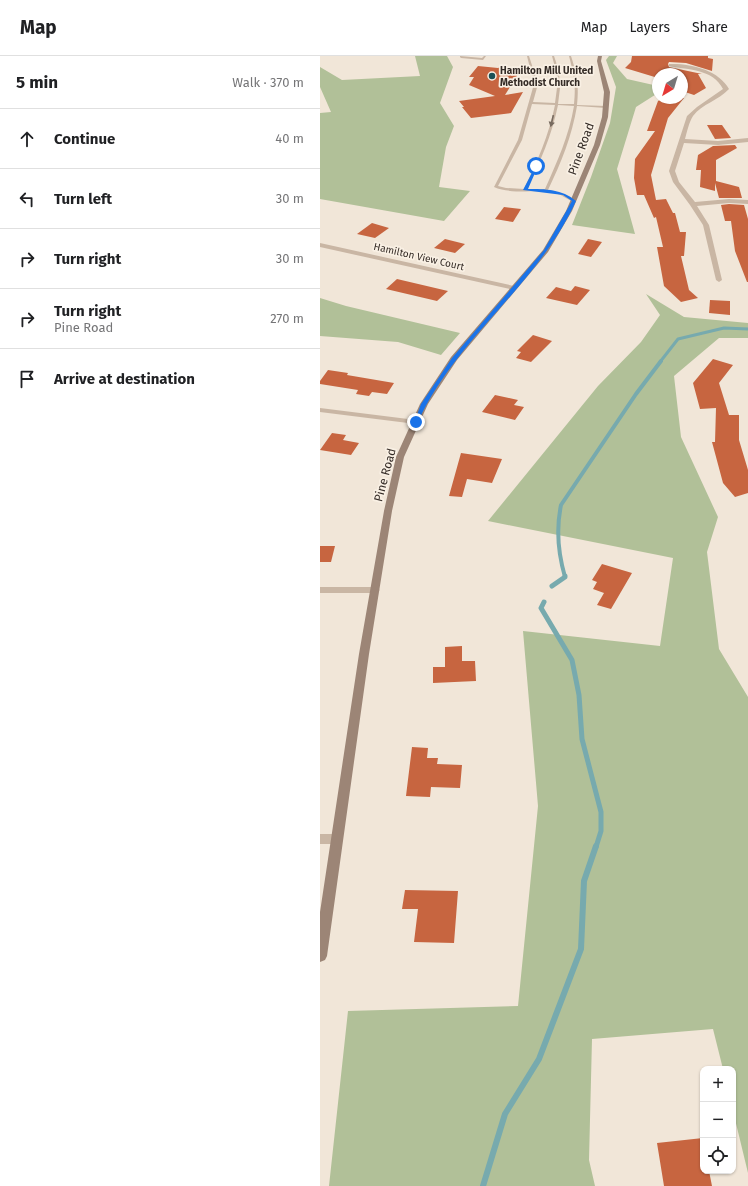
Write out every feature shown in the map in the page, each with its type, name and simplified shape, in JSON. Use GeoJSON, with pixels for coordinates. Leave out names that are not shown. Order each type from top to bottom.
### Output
{"type":"FeatureCollection","features":[{"type":"Feature","properties":{"kind":"street","name":"Pine Road"},"geometry":{"type":"LineString","coordinates":[[320,956],[362,662],[388,510],[400,456],[424,404],[454,359],[546,251],[574,201],[597,145],[605,117],[607,92],[600,56]]}},
{"type":"Feature","properties":{"kind":"street"},"geometry":{"type":"LineString","coordinates":[[671,65],[704,71],[716,76],[724,82],[726,89],[720,96],[695,109],[690,116],[672,171],[676,182],[693,204],[706,225],[719,280]]}},
{"type":"Feature","properties":{"kind":"street"},"geometry":{"type":"LineString","coordinates":[[683,141],[718,143],[748,140]]}},
{"type":"Feature","properties":{"kind":"street"},"geometry":{"type":"LineString","coordinates":[[693,204],[729,201],[748,202]]}},
{"type":"Feature","properties":{"kind":"street","name":"Hamilton View Court"},"geometry":{"type":"LineString","coordinates":[[320,245],[514,288]]}},
{"type":"Feature","properties":{"kind":"street"},"geometry":{"type":"LineString","coordinates":[[320,410],[416,422]]}},
{"type":"Feature","properties":{"kind":"street"},"geometry":{"type":"LineString","coordinates":[[320,590],[375,590]]}},
{"type":"Feature","properties":{"kind":"street"},"geometry":{"type":"LineString","coordinates":[[320,839],[336,839]]}},
{"type":"Feature","properties":{"kind":"lane"},"geometry":{"type":"LineString","coordinates":[[462,56],[461,57],[483,59],[485,56]]}},
{"type":"Feature","properties":{"kind":"lane"},"geometry":{"type":"LineString","coordinates":[[528,56],[536,84],[520,140],[496,187],[505,190],[546,191],[564,194],[574,201]]}},
{"type":"Feature","properties":{"kind":"lane"},"geometry":{"type":"LineString","coordinates":[[525,190],[548,142],[556,105],[560,78],[553,56]]}},
{"type":"Feature","properties":{"kind":"lane"},"geometry":{"type":"LineString","coordinates":[[546,191],[567,142],[575,106],[576,79],[570,56]]}},
{"type":"Feature","properties":{"kind":"lane"},"geometry":{"type":"LineString","coordinates":[[531,103],[606,107]]}},
{"type":"Feature","properties":{"kind":"green space"},"geometry":{"type":"Polygon","coordinates":[[[415,56],[447,56],[453,67],[440,103],[454,126],[446,147],[439,187],[470,191],[444,221],[320,199],[320,113],[331,112],[320,87],[320,67],[342,80],[420,76],[415,56]]]}},
{"type":"Feature","properties":{"kind":"green space"},"geometry":{"type":"Polygon","coordinates":[[[609,56],[617,56],[613,63],[627,79],[652,85],[652,97],[636,107],[617,169],[635,234],[572,225],[610,123],[616,87],[606,60],[609,56]]]}},
{"type":"Feature","properties":{"kind":"green space"},"geometry":{"type":"Polygon","coordinates":[[[646,294],[684,317],[748,323],[748,338],[719,338],[674,376],[681,437],[718,517],[707,552],[719,649],[748,697],[748,1173],[736,1123],[736,1066],[722,1066],[713,1029],[592,1039],[589,1160],[595,1186],[329,1186],[348,1011],[518,1006],[538,806],[523,631],[660,646],[673,558],[488,521],[598,386],[641,342],[660,315],[646,294]]]}},
{"type":"Feature","properties":{"kind":"green space"},"geometry":{"type":"Polygon","coordinates":[[[320,298],[346,306],[460,333],[441,355],[398,342],[320,336],[320,298]]]}},
{"type":"Feature","properties":{"kind":"building"},"geometry":{"type":"Polygon","coordinates":[[[632,56],[708,56],[708,58],[713,59],[712,71],[686,63],[669,62],[669,67],[674,68],[652,68],[652,76],[625,68],[631,62],[632,56]]]}},
{"type":"Feature","properties":{"kind":"building"},"geometry":{"type":"Polygon","coordinates":[[[478,66],[498,68],[503,66],[521,69],[505,95],[523,92],[511,113],[471,118],[462,107],[464,107],[459,101],[495,96],[469,85],[474,77],[469,77],[478,66]]]}},
{"type":"Feature","properties":{"kind":"building"},"geometry":{"type":"Polygon","coordinates":[[[688,71],[702,74],[698,74],[706,88],[694,95],[688,93],[688,71]]]}},
{"type":"Feature","properties":{"kind":"building"},"geometry":{"type":"Polygon","coordinates":[[[657,104],[679,104],[668,118],[651,175],[656,200],[666,199],[673,213],[675,213],[680,232],[686,232],[684,256],[681,256],[689,290],[698,298],[681,302],[664,286],[657,247],[663,247],[656,217],[654,218],[644,195],[637,195],[634,178],[635,159],[655,131],[647,131],[657,104]]]}},
{"type":"Feature","properties":{"kind":"building"},"geometry":{"type":"Polygon","coordinates":[[[707,125],[722,125],[731,138],[715,139],[707,125]]]}},
{"type":"Feature","properties":{"kind":"building"},"geometry":{"type":"Polygon","coordinates":[[[735,145],[737,148],[716,160],[716,181],[739,187],[742,198],[719,198],[715,183],[715,191],[700,187],[701,170],[696,170],[698,155],[713,146],[735,145]]]}},
{"type":"Feature","properties":{"kind":"building"},"geometry":{"type":"Polygon","coordinates":[[[721,205],[744,205],[748,219],[748,282],[735,251],[731,221],[725,221],[721,205]]]}},
{"type":"Feature","properties":{"kind":"building"},"geometry":{"type":"Polygon","coordinates":[[[504,207],[521,209],[513,222],[495,219],[504,207]]]}},
{"type":"Feature","properties":{"kind":"building"},"geometry":{"type":"Polygon","coordinates":[[[372,223],[389,228],[375,238],[357,234],[372,223]]]}},
{"type":"Feature","properties":{"kind":"building"},"geometry":{"type":"Polygon","coordinates":[[[445,239],[465,244],[455,253],[434,248],[445,239]]]}},
{"type":"Feature","properties":{"kind":"building"},"geometry":{"type":"Polygon","coordinates":[[[588,239],[602,242],[591,257],[578,254],[588,239]]]}},
{"type":"Feature","properties":{"kind":"building"},"geometry":{"type":"Polygon","coordinates":[[[397,279],[448,291],[437,301],[386,289],[397,279]]]}},
{"type":"Feature","properties":{"kind":"building"},"geometry":{"type":"Polygon","coordinates":[[[575,286],[590,290],[577,305],[546,298],[556,287],[571,291],[575,286]]]}},
{"type":"Feature","properties":{"kind":"building"},"geometry":{"type":"Polygon","coordinates":[[[710,300],[730,301],[730,315],[709,313],[710,300]]]}},
{"type":"Feature","properties":{"kind":"building"},"geometry":{"type":"Polygon","coordinates":[[[533,335],[552,341],[531,362],[516,358],[521,352],[517,351],[533,335]]]}},
{"type":"Feature","properties":{"kind":"building"},"geometry":{"type":"Polygon","coordinates":[[[713,359],[733,365],[719,383],[729,415],[739,415],[739,440],[748,470],[748,493],[735,497],[723,483],[712,442],[715,442],[716,408],[700,409],[693,383],[713,359]]]}},
{"type":"Feature","properties":{"kind":"building"},"geometry":{"type":"Polygon","coordinates":[[[328,370],[348,373],[347,375],[394,383],[387,394],[372,392],[369,396],[356,394],[358,390],[320,384],[320,381],[328,370]]]}},
{"type":"Feature","properties":{"kind":"building"},"geometry":{"type":"Polygon","coordinates":[[[495,395],[518,400],[514,405],[524,407],[515,420],[482,412],[495,395]]]}},
{"type":"Feature","properties":{"kind":"building"},"geometry":{"type":"Polygon","coordinates":[[[332,433],[346,435],[343,440],[359,443],[351,455],[320,450],[332,433]]]}},
{"type":"Feature","properties":{"kind":"building"},"geometry":{"type":"Polygon","coordinates":[[[461,453],[502,459],[492,483],[467,479],[462,497],[449,496],[461,453]]]}},
{"type":"Feature","properties":{"kind":"building"},"geometry":{"type":"Polygon","coordinates":[[[320,546],[335,546],[331,562],[320,562],[320,546]]]}},
{"type":"Feature","properties":{"kind":"building"},"geometry":{"type":"Polygon","coordinates":[[[602,564],[632,573],[611,609],[597,605],[604,593],[593,589],[597,582],[592,580],[602,564]]]}},
{"type":"Feature","properties":{"kind":"building"},"geometry":{"type":"Polygon","coordinates":[[[462,646],[462,661],[475,661],[476,681],[433,683],[433,667],[445,667],[445,647],[462,646]]]}},
{"type":"Feature","properties":{"kind":"building"},"geometry":{"type":"Polygon","coordinates":[[[412,747],[428,748],[427,758],[438,758],[437,764],[462,765],[460,788],[431,787],[430,797],[406,796],[412,747]]]}},
{"type":"Feature","properties":{"kind":"building"},"geometry":{"type":"Polygon","coordinates":[[[405,890],[458,891],[454,943],[414,942],[418,909],[402,909],[405,890]]]}},
{"type":"Feature","properties":{"kind":"building"},"geometry":{"type":"Polygon","coordinates":[[[700,1138],[700,1174],[710,1174],[712,1186],[664,1186],[657,1143],[700,1138]]]}},
{"type":"Feature","properties":{"kind":"waterway"},"geometry":{"type":"LineString","coordinates":[[660,362],[678,339],[724,328],[748,329]]}},
{"type":"Feature","properties":{"kind":"waterway"},"geometry":{"type":"LineString","coordinates":[[565,577],[558,541],[559,514],[561,505],[636,394],[661,361]]}},
{"type":"Feature","properties":{"kind":"waterway"},"geometry":{"type":"LineString","coordinates":[[552,586],[565,577]]}},
{"type":"Feature","properties":{"kind":"waterway"},"geometry":{"type":"LineString","coordinates":[[544,602],[541,608],[572,660],[579,695],[582,739],[601,812],[601,831],[596,847]]}},
{"type":"Feature","properties":{"kind":"waterway"},"geometry":{"type":"LineString","coordinates":[[483,1186],[505,1114],[539,1059],[581,949],[584,881],[596,846]]}},
{"type":"Feature","properties":{"kind":"place","name":"Hamilton Mill United Methodist Church"},"geometry":{"type":"Point","coordinates":[492,76]}},
{"type":"Feature","properties":{"kind":"route"},"geometry":{"type":"LineString","coordinates":[[416,422],[424,404],[454,359],[546,251],[569,212],[574,201],[564,194],[559,192],[525,190],[536,166]]}}]}
